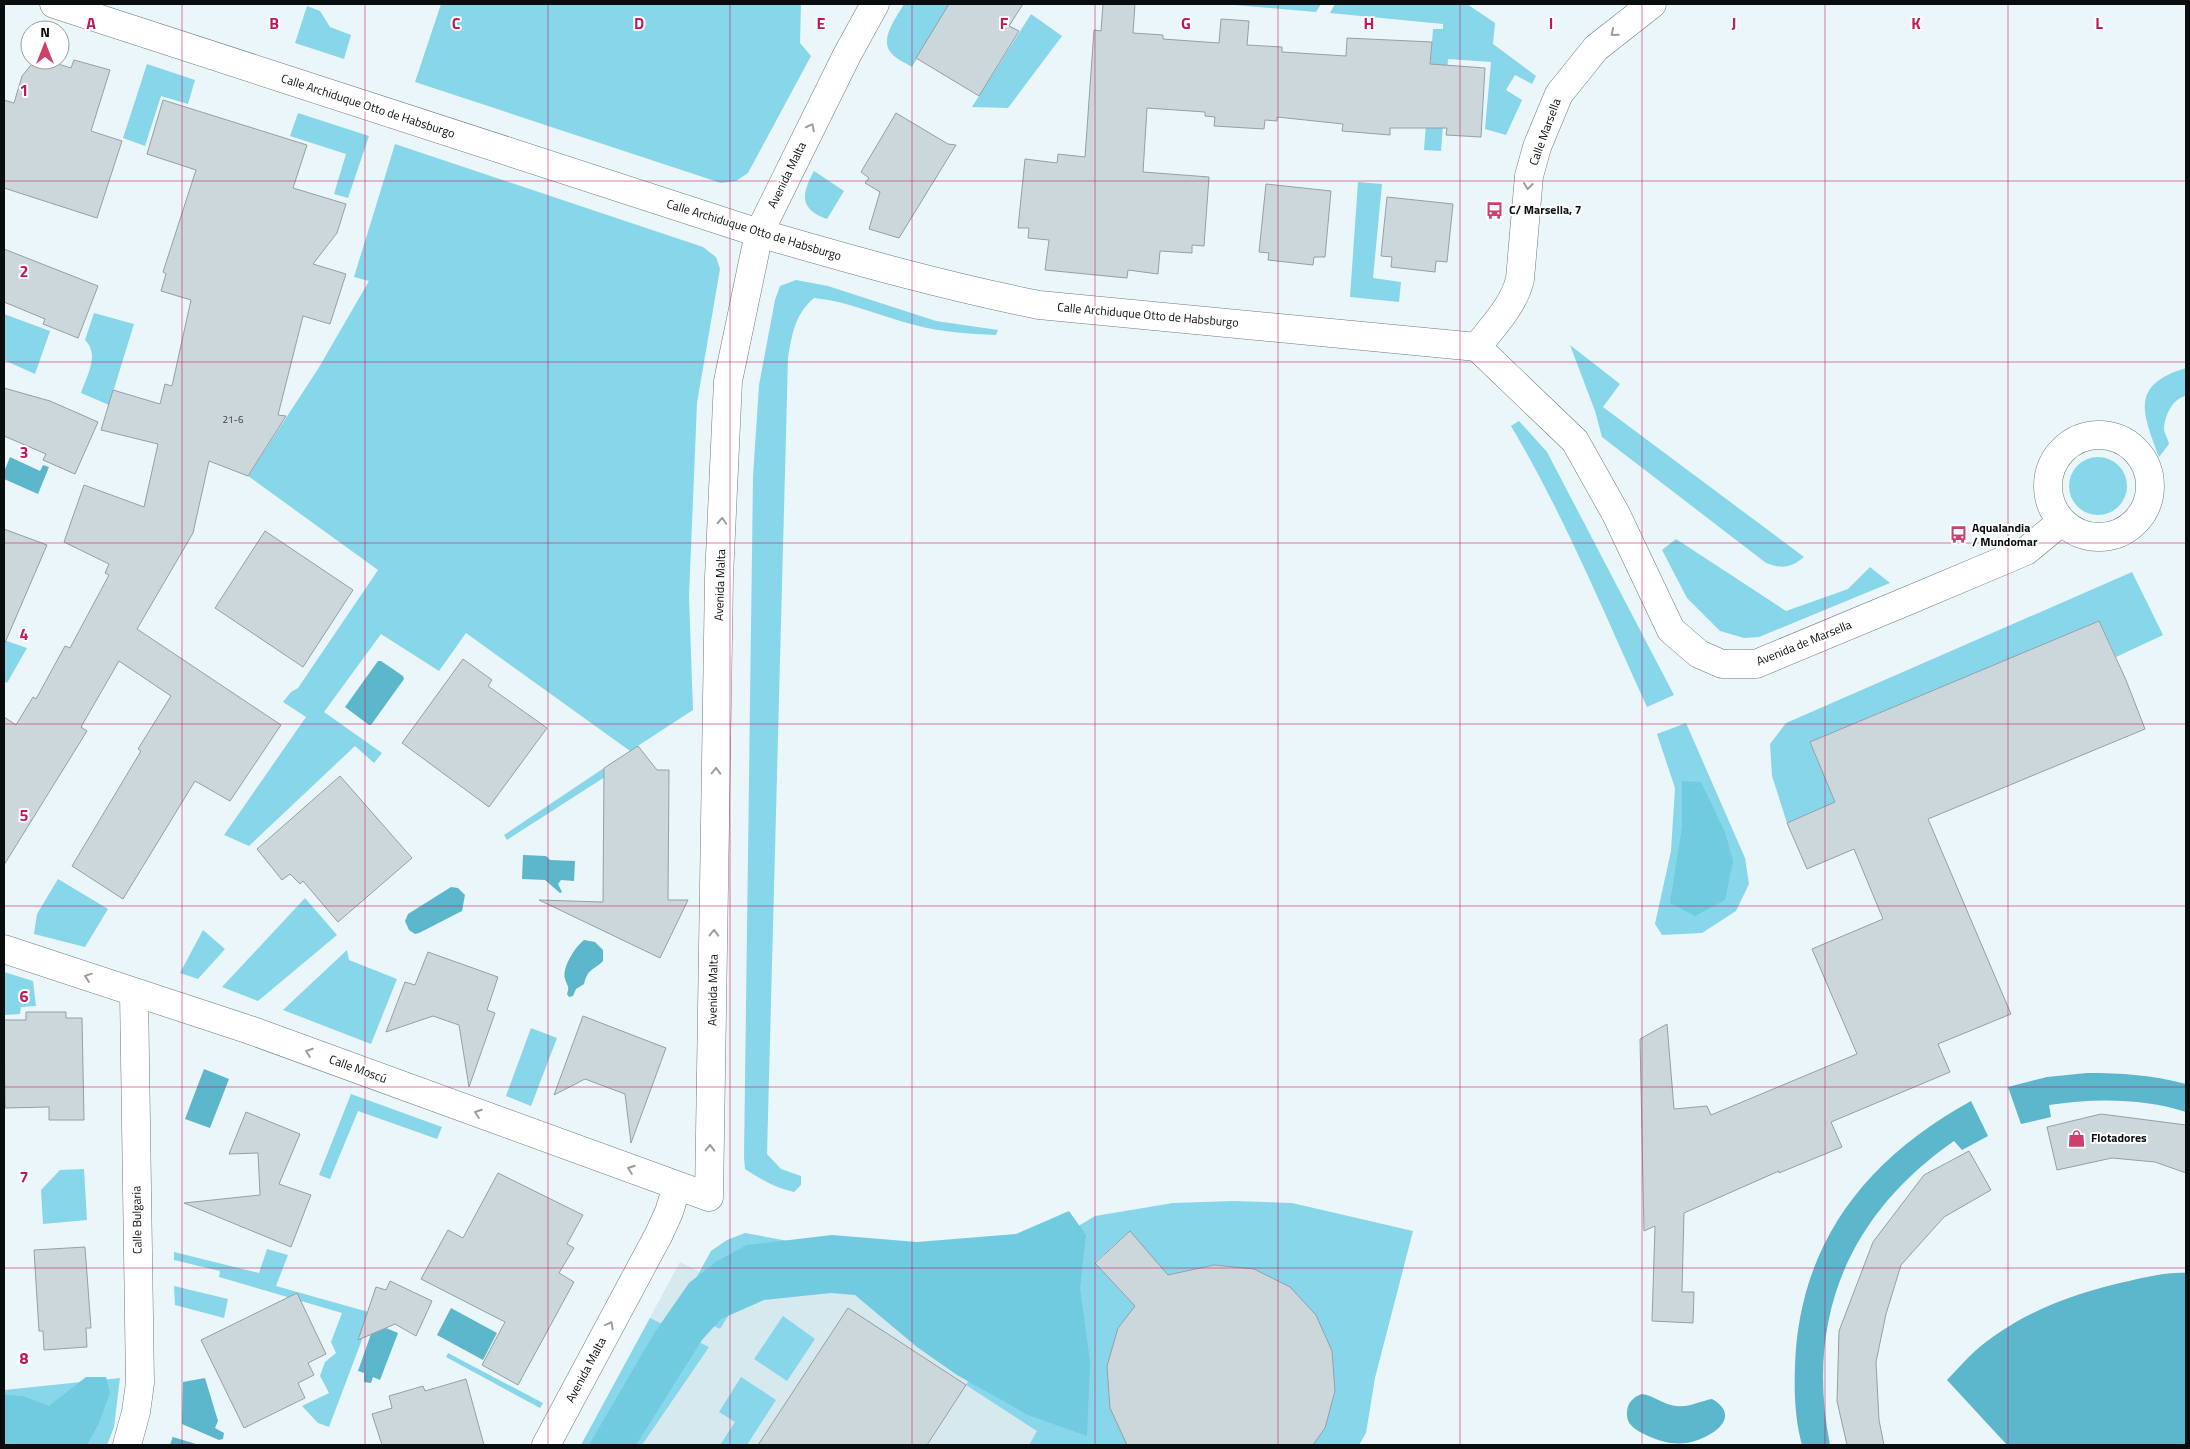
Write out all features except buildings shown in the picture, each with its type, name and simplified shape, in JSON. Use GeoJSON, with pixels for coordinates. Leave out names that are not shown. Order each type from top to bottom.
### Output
{"type":"FeatureCollection","features":[{"type":"Feature","properties":{"kind":"street","name":"Calle Archiduque Otto de Habsburgo"},"geometry":{"type":"LineString","coordinates":[[54,4],[759,233],[932,282],[1039,305],[1477,346]]}},
{"type":"Feature","properties":{"kind":"street","name":"Avenida Malta"},"geometry":{"type":"LineString","coordinates":[[709,1197],[719,577],[728,381],[759,233],[847,55],[876,4]]}},
{"type":"Feature","properties":{"kind":"street","name":"Calle Marsella"},"geometry":{"type":"LineString","coordinates":[[1477,346],[1513,301],[1518,290],[1529,176],[1537,147],[1559,94],[1596,48],[1652,4]]}},
{"type":"Feature","properties":{"kind":"street","name":"Avenida de Marsella"},"geometry":{"type":"LineString","coordinates":[[1477,346],[1575,441],[1616,514],[1672,630],[1699,654],[1722,664],[1756,664],[1894,607],[2026,551],[2061,522]]}},
{"type":"Feature","properties":{"kind":"street","name":"Calle Moscú"},"geometry":{"type":"LineString","coordinates":[[4,949],[250,1030],[709,1197]]}},
{"type":"Feature","properties":{"kind":"street","name":"Calle Bulgaria"},"geometry":{"type":"LineString","coordinates":[[127,1445],[136,1412],[140,1383],[134,993]]}},
{"type":"Feature","properties":{"kind":"street","name":"Avenida Malta"},"geometry":{"type":"LineString","coordinates":[[546,1445],[659,1234],[669,1212],[676,1186]]}},
{"type":"Feature","properties":{"kind":"shaded area"},"geometry":{"type":"Polygon","coordinates":[[[441,4],[801,4],[800,43],[811,56],[748,173],[736,181],[721,183],[415,82],[441,4]]]}},
{"type":"Feature","properties":{"kind":"shaded area"},"geometry":{"type":"Polygon","coordinates":[[[904,4],[949,4],[912,67],[894,56],[888,48],[887,42],[893,22],[904,4]]]}},
{"type":"Feature","properties":{"kind":"shaded area"},"geometry":{"type":"Polygon","coordinates":[[[1223,4],[1321,4],[1316,12],[1223,4]]]}},
{"type":"Feature","properties":{"kind":"shaded area"},"geometry":{"type":"Polygon","coordinates":[[[1335,4],[1467,4],[1495,23],[1493,44],[1536,76],[1532,84],[1515,75],[1506,90],[1522,100],[1506,135],[1485,129],[1491,62],[1448,59],[1441,151],[1424,150],[1433,29],[1443,29],[1443,24],[1330,13],[1335,4]]]}},
{"type":"Feature","properties":{"kind":"shaded area"},"geometry":{"type":"Polygon","coordinates":[[[307,6],[320,11],[330,27],[351,35],[344,59],[295,43],[307,6]]]}},
{"type":"Feature","properties":{"kind":"shaded area"},"geometry":{"type":"Polygon","coordinates":[[[1031,14],[1062,36],[1008,108],[972,107],[1031,14]]]}},
{"type":"Feature","properties":{"kind":"shaded area"},"geometry":{"type":"Polygon","coordinates":[[[147,64],[195,80],[188,104],[161,96],[145,146],[123,138],[147,64]]]}},
{"type":"Feature","properties":{"kind":"shaded area"},"geometry":{"type":"Polygon","coordinates":[[[298,113],[369,136],[348,198],[334,194],[346,154],[290,136],[298,113]]]}},
{"type":"Feature","properties":{"kind":"shaded area"},"geometry":{"type":"Polygon","coordinates":[[[395,144],[703,247],[716,257],[720,269],[697,403],[689,596],[693,710],[630,751],[466,633],[439,671],[381,634],[324,712],[382,753],[374,763],[355,746],[249,846],[224,835],[306,717],[283,702],[291,692],[298,688],[378,570],[248,476],[318,369],[369,281],[354,277],[395,144]]]}},
{"type":"Feature","properties":{"kind":"shaded area"},"geometry":{"type":"Polygon","coordinates":[[[814,171],[844,191],[827,219],[811,210],[805,200],[807,186],[814,171]]]}},
{"type":"Feature","properties":{"kind":"shaded area"},"geometry":{"type":"Polygon","coordinates":[[[1358,182],[1382,184],[1373,278],[1401,282],[1399,302],[1350,297],[1358,182]]]}},
{"type":"Feature","properties":{"kind":"shaded area"},"geometry":{"type":"Polygon","coordinates":[[[796,280],[828,286],[936,321],[998,330],[996,335],[935,329],[903,322],[839,302],[814,298],[802,311],[793,333],[788,358],[767,1154],[781,1169],[801,1176],[801,1185],[794,1192],[768,1183],[745,1169],[744,1157],[753,477],[759,385],[775,300],[780,286],[796,280]]]}},
{"type":"Feature","properties":{"kind":"shaded area"},"geometry":{"type":"Polygon","coordinates":[[[94,313],[134,324],[109,405],[81,393],[92,359],[92,352],[85,340],[94,313]]]}},
{"type":"Feature","properties":{"kind":"shaded area"},"geometry":{"type":"Polygon","coordinates":[[[4,314],[50,331],[35,374],[4,360],[4,314]]]}},
{"type":"Feature","properties":{"kind":"shaded area"},"geometry":{"type":"Polygon","coordinates":[[[1570,345],[1620,384],[1603,407],[1804,557],[1795,563],[1782,567],[1766,563],[1602,437],[1595,411],[1570,345]]]}},
{"type":"Feature","properties":{"kind":"shaded area"},"geometry":{"type":"Polygon","coordinates":[[[2186,368],[2186,396],[2177,400],[2168,413],[2164,428],[2169,444],[2159,457],[2145,414],[2145,402],[2148,392],[2155,383],[2168,375],[2186,368]]]}},
{"type":"Feature","properties":{"kind":"shaded area"},"geometry":{"type":"Polygon","coordinates":[[[1519,421],[1547,452],[1674,695],[1647,707],[1566,529],[1511,426],[1519,421]]]}},
{"type":"Feature","properties":{"kind":"shaded area"},"geometry":{"type":"Polygon","coordinates":[[[10,457],[40,471],[43,465],[49,467],[38,494],[4,479],[4,472],[10,457]]]}},
{"type":"Feature","properties":{"kind":"shaded area"},"geometry":{"type":"Polygon","coordinates":[[[2092,457],[2104,457],[2119,465],[2127,480],[2127,492],[2119,507],[2104,515],[2092,515],[2077,507],[2069,492],[2069,480],[2077,465],[2092,457]]]}},
{"type":"Feature","properties":{"kind":"shaded area"},"geometry":{"type":"Polygon","coordinates":[[[1676,539],[1786,611],[1848,589],[1870,567],[1890,583],[1759,637],[1744,638],[1720,631],[1687,598],[1662,550],[1676,539]]]}},
{"type":"Feature","properties":{"kind":"shaded area"},"geometry":{"type":"Polygon","coordinates":[[[2132,572],[2163,635],[2116,657],[2099,621],[1810,742],[1835,802],[1787,823],[1772,776],[1770,744],[1786,723],[2132,572]]]}},
{"type":"Feature","properties":{"kind":"shaded area"},"geometry":{"type":"Polygon","coordinates":[[[4,640],[27,648],[7,683],[4,681],[4,640]]]}},
{"type":"Feature","properties":{"kind":"shaded area"},"geometry":{"type":"Polygon","coordinates":[[[378,661],[381,661],[403,676],[404,679],[371,725],[369,725],[345,707],[378,661]]]}},
{"type":"Feature","properties":{"kind":"shaded area"},"geometry":{"type":"Polygon","coordinates":[[[1686,723],[1745,858],[1749,884],[1736,911],[1702,933],[1662,935],[1655,924],[1671,851],[1675,788],[1657,734],[1686,723]]]}},
{"type":"Feature","properties":{"kind":"shaded area"},"geometry":{"type":"Polygon","coordinates":[[[604,768],[608,775],[507,840],[504,835],[604,768]]]}},
{"type":"Feature","properties":{"kind":"shaded area"},"geometry":{"type":"Polygon","coordinates":[[[1682,781],[1701,782],[1725,832],[1733,861],[1725,900],[1695,916],[1670,903],[1682,827],[1682,781]]]}},
{"type":"Feature","properties":{"kind":"shaded area"},"geometry":{"type":"Polygon","coordinates":[[[523,855],[546,856],[550,860],[575,861],[574,881],[561,880],[558,884],[562,892],[560,893],[545,880],[522,879],[523,855]]]}},
{"type":"Feature","properties":{"kind":"shaded area"},"geometry":{"type":"Polygon","coordinates":[[[58,879],[108,909],[85,947],[34,934],[37,914],[58,879]]]}},
{"type":"Feature","properties":{"kind":"shaded area"},"geometry":{"type":"Polygon","coordinates":[[[451,887],[458,888],[465,895],[462,911],[419,933],[415,934],[409,930],[405,921],[408,914],[451,887]]]}},
{"type":"Feature","properties":{"kind":"shaded area"},"geometry":{"type":"Polygon","coordinates":[[[305,898],[337,935],[258,1001],[222,987],[305,898]]]}},
{"type":"Feature","properties":{"kind":"shaded area"},"geometry":{"type":"Polygon","coordinates":[[[203,930],[225,949],[198,979],[180,973],[203,930]]]}},
{"type":"Feature","properties":{"kind":"shaded area"},"geometry":{"type":"Polygon","coordinates":[[[584,940],[595,942],[603,950],[603,961],[589,972],[584,984],[576,989],[573,996],[569,997],[567,994],[565,969],[573,952],[584,940]]]}},
{"type":"Feature","properties":{"kind":"shaded area"},"geometry":{"type":"Polygon","coordinates":[[[347,950],[349,960],[397,979],[371,1044],[283,1010],[347,950]]]}},
{"type":"Feature","properties":{"kind":"shaded area"},"geometry":{"type":"Polygon","coordinates":[[[4,972],[33,981],[36,1006],[21,1007],[20,1014],[4,1015],[4,972]]]}},
{"type":"Feature","properties":{"kind":"shaded area"},"geometry":{"type":"Polygon","coordinates":[[[531,1028],[557,1038],[531,1106],[506,1096],[531,1028]]]}},
{"type":"Feature","properties":{"kind":"shaded area"},"geometry":{"type":"Polygon","coordinates":[[[204,1069],[229,1079],[210,1128],[185,1119],[204,1069]]]}},
{"type":"Feature","properties":{"kind":"shaded area"},"geometry":{"type":"Polygon","coordinates":[[[2087,1073],[2137,1075],[2186,1084],[2186,1112],[2170,1107],[2136,1102],[2083,1101],[2049,1105],[2051,1117],[2021,1124],[2008,1087],[2047,1077],[2087,1073]]]}},
{"type":"Feature","properties":{"kind":"shaded area"},"geometry":{"type":"Polygon","coordinates":[[[351,1094],[442,1127],[437,1139],[358,1111],[330,1179],[319,1175],[351,1094]]]}},
{"type":"Feature","properties":{"kind":"shaded area"},"geometry":{"type":"Polygon","coordinates":[[[1971,1101],[1988,1136],[1962,1150],[1954,1141],[1917,1170],[1886,1202],[1862,1236],[1843,1273],[1830,1313],[1824,1354],[1824,1399],[1830,1445],[1802,1445],[1796,1416],[1795,1386],[1799,1322],[1809,1281],[1825,1243],[1845,1209],[1870,1178],[1900,1150],[1933,1124],[1971,1101]]]}},
{"type":"Feature","properties":{"kind":"shaded area"},"geometry":{"type":"Polygon","coordinates":[[[84,1169],[87,1220],[43,1224],[41,1190],[60,1170],[84,1169]]]}},
{"type":"Feature","properties":{"kind":"shaded area"},"geometry":{"type":"Polygon","coordinates":[[[1234,1201],[1292,1203],[1413,1231],[1375,1378],[1366,1433],[1359,1445],[1029,1445],[1037,1431],[966,1385],[1004,1319],[824,1282],[736,1303],[720,1329],[679,1309],[711,1251],[727,1240],[745,1233],[848,1252],[1050,1243],[1095,1216],[1173,1203],[1234,1201]],[[1130,1231],[1095,1262],[1115,1284],[1130,1231]]]}},
{"type":"Feature","properties":{"kind":"shaded area"},"geometry":{"type":"Polygon","coordinates":[[[1069,1211],[1086,1235],[1080,1288],[1090,1361],[1087,1436],[1028,1415],[957,1375],[917,1347],[855,1295],[831,1293],[764,1300],[721,1319],[702,1340],[636,1445],[589,1445],[655,1332],[689,1283],[717,1261],[747,1245],[832,1235],[917,1242],[1016,1234],[1069,1211]]]}},
{"type":"Feature","properties":{"kind":"shaded area"},"geometry":{"type":"Polygon","coordinates":[[[745,1233],[848,1252],[1064,1445],[581,1445],[680,1262],[700,1272],[711,1251],[727,1240],[745,1233]]]}},
{"type":"Feature","properties":{"kind":"shaded area"},"geometry":{"type":"Polygon","coordinates":[[[267,1249],[288,1255],[276,1286],[372,1313],[329,1427],[318,1423],[302,1406],[329,1393],[320,1376],[325,1362],[336,1353],[331,1342],[342,1313],[219,1277],[220,1271],[174,1260],[174,1252],[259,1273],[267,1249]]]}},
{"type":"Feature","properties":{"kind":"shaded area"},"geometry":{"type":"Polygon","coordinates":[[[2186,1273],[2186,1445],[2007,1445],[1947,1380],[1970,1355],[1991,1339],[2027,1316],[2047,1307],[2108,1286],[2158,1275],[2186,1273]]]}},
{"type":"Feature","properties":{"kind":"shaded area"},"geometry":{"type":"Polygon","coordinates":[[[174,1286],[228,1299],[224,1318],[175,1305],[174,1286]]]}},
{"type":"Feature","properties":{"kind":"shaded area"},"geometry":{"type":"Polygon","coordinates":[[[451,1308],[497,1333],[483,1360],[437,1335],[451,1308]]]}},
{"type":"Feature","properties":{"kind":"shaded area"},"geometry":{"type":"Polygon","coordinates":[[[783,1316],[815,1339],[787,1381],[754,1359],[783,1316]]]}},
{"type":"Feature","properties":{"kind":"shaded area"},"geometry":{"type":"Polygon","coordinates":[[[650,1318],[709,1347],[642,1445],[581,1445],[650,1318]]]}},
{"type":"Feature","properties":{"kind":"shaded area"},"geometry":{"type":"Polygon","coordinates":[[[386,1328],[398,1333],[380,1380],[373,1377],[371,1383],[364,1382],[364,1373],[358,1371],[371,1334],[386,1328]]]}},
{"type":"Feature","properties":{"kind":"shaded area"},"geometry":{"type":"Polygon","coordinates":[[[448,1353],[543,1403],[540,1408],[446,1357],[448,1353]]]}},
{"type":"Feature","properties":{"kind":"shaded area"},"geometry":{"type":"Polygon","coordinates":[[[86,1377],[106,1377],[110,1393],[98,1425],[87,1445],[4,1445],[4,1395],[23,1396],[49,1406],[86,1377]]]}},
{"type":"Feature","properties":{"kind":"shaded area"},"geometry":{"type":"Polygon","coordinates":[[[741,1377],[776,1400],[747,1445],[720,1445],[735,1422],[719,1412],[741,1377]]]}},
{"type":"Feature","properties":{"kind":"shaded area"},"geometry":{"type":"Polygon","coordinates":[[[120,1378],[114,1427],[107,1445],[4,1445],[4,1390],[120,1378]]]}},
{"type":"Feature","properties":{"kind":"shaded area"},"geometry":{"type":"Polygon","coordinates":[[[205,1378],[218,1421],[215,1428],[224,1433],[223,1439],[219,1440],[182,1424],[183,1382],[205,1378]]]}},
{"type":"Feature","properties":{"kind":"shaded area"},"geometry":{"type":"Polygon","coordinates":[[[1642,1394],[1667,1404],[1680,1406],[1712,1399],[1721,1406],[1725,1413],[1724,1420],[1713,1433],[1695,1441],[1669,1443],[1658,1440],[1636,1430],[1628,1420],[1627,1409],[1629,1403],[1642,1394]]]}},
{"type":"Feature","properties":{"kind":"shaded area"},"geometry":{"type":"Polygon","coordinates":[[[173,1437],[199,1445],[170,1445],[173,1437]]]}},
{"type":"Feature","properties":{"kind":"place","name":"C/ Marsella, 7"},"geometry":{"type":"Point","coordinates":[1495,210]}},
{"type":"Feature","properties":{"kind":"place","name":"Aqualandia / Mundomar"},"geometry":{"type":"Point","coordinates":[1958,535]}},
{"type":"Feature","properties":{"kind":"place","name":"Flotadores"},"geometry":{"type":"Point","coordinates":[2077,1138]}}]}
